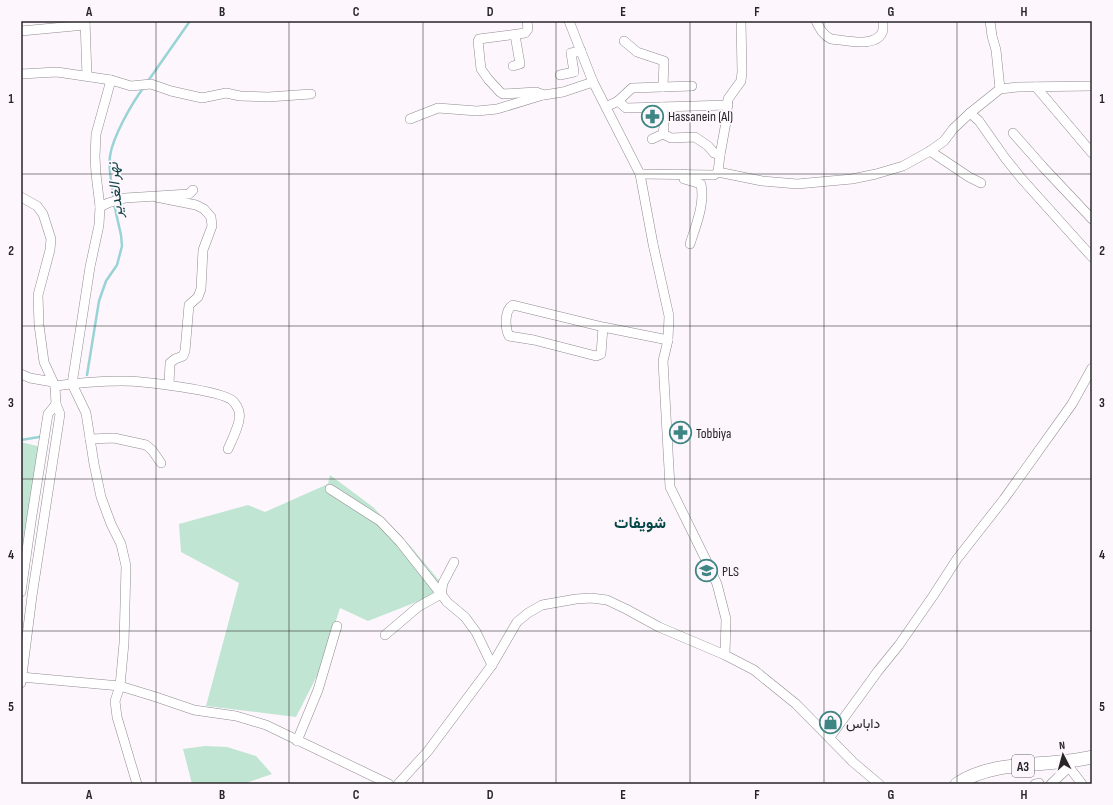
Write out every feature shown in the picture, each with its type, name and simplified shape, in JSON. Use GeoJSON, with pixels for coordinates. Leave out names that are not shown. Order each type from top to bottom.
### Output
{"type":"FeatureCollection","features":[{"type":"Feature","properties":{"kind":"highway","name":"A3"},"geometry":{"type":"LineString","coordinates":[[957,784],[986,770],[1008,767],[1067,764],[1092,757]]}},
{"type":"Feature","properties":{"kind":"street"},"geometry":{"type":"LineString","coordinates":[[527,21],[528,29],[525,33],[479,39],[477,43],[481,69],[503,94],[536,92],[544,94]]}},
{"type":"Feature","properties":{"kind":"street"},"geometry":{"type":"LineString","coordinates":[[569,21],[593,82],[640,174],[652,244],[668,316],[668,340],[663,361],[670,487],[717,584],[726,619],[725,655]]}},
{"type":"Feature","properties":{"kind":"street"},"geometry":{"type":"LineString","coordinates":[[718,172],[726,122],[728,98],[742,81],[741,21]]}},
{"type":"Feature","properties":{"kind":"street"},"geometry":{"type":"LineString","coordinates":[[816,21],[822,33],[827,37],[832,39],[860,42],[871,42],[879,37],[883,31],[883,21]]}},
{"type":"Feature","properties":{"kind":"street"},"geometry":{"type":"LineString","coordinates":[[990,21],[996,50],[1000,89]]}},
{"type":"Feature","properties":{"kind":"street"},"geometry":{"type":"LineString","coordinates":[[21,30],[85,23],[88,76]]}},
{"type":"Feature","properties":{"kind":"street"},"geometry":{"type":"LineString","coordinates":[[513,66],[520,64],[515,35]]}},
{"type":"Feature","properties":{"kind":"street"},"geometry":{"type":"LineString","coordinates":[[624,41],[637,52],[664,61],[663,87]]}},
{"type":"Feature","properties":{"kind":"street"},"geometry":{"type":"LineString","coordinates":[[560,75],[574,72],[571,52],[581,51]]}},
{"type":"Feature","properties":{"kind":"street"},"geometry":{"type":"LineString","coordinates":[[21,74],[57,72],[88,76],[111,80],[131,86],[148,84],[176,93],[202,98],[226,93],[240,96],[268,97],[311,94]]}},
{"type":"Feature","properties":{"kind":"street"},"geometry":{"type":"LineString","coordinates":[[111,80],[96,134],[95,157],[96,174],[108,203],[99,225],[86,287],[72,384],[86,413],[101,496],[120,544],[126,566],[124,643],[120,686],[115,700],[116,718],[137,784]]}},
{"type":"Feature","properties":{"kind":"street"},"geometry":{"type":"LineString","coordinates":[[410,119],[438,108],[477,111],[497,109],[544,94],[563,92],[593,82]]}},
{"type":"Feature","properties":{"kind":"street"},"geometry":{"type":"LineString","coordinates":[[606,107],[618,101],[632,88],[692,86]]}},
{"type":"Feature","properties":{"kind":"street"},"geometry":{"type":"LineString","coordinates":[[640,174],[714,175],[718,172],[776,183],[797,184],[864,177],[903,166],[930,151],[944,141],[953,129],[970,113],[1000,89],[1008,87],[1092,86]]}},
{"type":"Feature","properties":{"kind":"street"},"geometry":{"type":"LineString","coordinates":[[1036,87],[1092,153]]}},
{"type":"Feature","properties":{"kind":"street"},"geometry":{"type":"LineString","coordinates":[[618,101],[626,108],[728,105]]}},
{"type":"Feature","properties":{"kind":"street"},"geometry":{"type":"LineString","coordinates":[[652,139],[662,134],[664,127],[662,107]]}},
{"type":"Feature","properties":{"kind":"street"},"geometry":{"type":"LineString","coordinates":[[970,113],[979,121],[1021,178],[1092,257]]}},
{"type":"Feature","properties":{"kind":"street"},"geometry":{"type":"LineString","coordinates":[[1014,133],[1042,167],[1092,219]]}},
{"type":"Feature","properties":{"kind":"street"},"geometry":{"type":"LineString","coordinates":[[662,134],[671,138],[695,137],[708,146],[714,153],[720,156]]}},
{"type":"Feature","properties":{"kind":"street"},"geometry":{"type":"LineString","coordinates":[[930,151],[969,177],[981,183]]}},
{"type":"Feature","properties":{"kind":"street"},"geometry":{"type":"LineString","coordinates":[[684,174],[684,179],[701,184],[702,190],[700,211],[690,244]]}},
{"type":"Feature","properties":{"kind":"street"},"geometry":{"type":"LineString","coordinates":[[108,203],[125,198],[189,194],[194,190]]}},
{"type":"Feature","properties":{"kind":"street"},"geometry":{"type":"LineString","coordinates":[[21,197],[37,206],[43,214],[51,239],[50,250],[39,290],[39,331],[44,362],[54,384],[56,404],[60,414],[32,596],[21,679],[120,686],[194,710],[236,716],[266,725],[389,784]]}},
{"type":"Feature","properties":{"kind":"street"},"geometry":{"type":"LineString","coordinates":[[156,197],[196,205],[204,209],[211,217],[212,226],[203,250],[201,289],[198,297],[189,305],[185,351],[183,356],[170,363],[169,384]]}},
{"type":"Feature","properties":{"kind":"street"},"geometry":{"type":"LineString","coordinates":[[603,326],[601,354],[596,356],[534,340],[509,336],[505,326],[509,308],[513,305],[668,340]]}},
{"type":"Feature","properties":{"kind":"street"},"geometry":{"type":"LineString","coordinates":[[830,737],[878,671],[903,640],[957,558],[1004,500],[1063,417],[1092,368]]}},
{"type":"Feature","properties":{"kind":"street"},"geometry":{"type":"LineString","coordinates":[[21,374],[30,378],[54,384],[124,381],[169,384],[222,396],[233,400],[239,412],[239,420],[228,450]]}},
{"type":"Feature","properties":{"kind":"street"},"geometry":{"type":"LineString","coordinates":[[21,592],[48,414],[56,404]]}},
{"type":"Feature","properties":{"kind":"street"},"geometry":{"type":"LineString","coordinates":[[90,439],[114,438],[146,445],[152,450],[161,463]]}},
{"type":"Feature","properties":{"kind":"street"},"geometry":{"type":"LineString","coordinates":[[330,489],[380,521],[400,542],[447,602],[465,617],[476,632],[492,665]]}},
{"type":"Feature","properties":{"kind":"street"},"geometry":{"type":"LineString","coordinates":[[441,594],[442,584],[454,562]]}},
{"type":"Feature","properties":{"kind":"street"},"geometry":{"type":"LineString","coordinates":[[385,635],[418,607],[441,594]]}},
{"type":"Feature","properties":{"kind":"street"},"geometry":{"type":"LineString","coordinates":[[398,784],[428,751],[492,665],[517,622],[528,613],[542,605],[591,598],[607,600],[659,627],[725,655],[754,670],[796,704],[853,762],[879,784]]}},
{"type":"Feature","properties":{"kind":"street"},"geometry":{"type":"LineString","coordinates":[[297,740],[318,690],[337,626]]}},
{"type":"Feature","properties":{"kind":"street"},"geometry":{"type":"LineString","coordinates":[[1051,784],[1067,764],[1082,784]]}},
{"type":"Feature","properties":{"kind":"green space"},"geometry":{"type":"Polygon","coordinates":[[[21,442],[41,447],[21,560],[21,442]]]}},
{"type":"Feature","properties":{"kind":"green space"},"geometry":{"type":"Polygon","coordinates":[[[330,475],[373,507],[412,548],[447,590],[368,621],[340,608],[321,668],[296,717],[206,706],[239,583],[181,552],[179,524],[248,505],[265,512],[328,484],[330,475]]]}},
{"type":"Feature","properties":{"kind":"green space"},"geometry":{"type":"Polygon","coordinates":[[[205,746],[227,747],[256,756],[272,774],[243,784],[192,784],[183,749],[205,746]]]}},
{"type":"Feature","properties":{"kind":"waterway","name":"نهر الغدير"},"geometry":{"type":"LineString","coordinates":[[148,81],[190,21]]}},
{"type":"Feature","properties":{"kind":"waterway","name":"نهر الغدير"},"geometry":{"type":"LineString","coordinates":[[114,199],[110,178],[110,156],[112,148],[124,120],[144,87]]}},
{"type":"Feature","properties":{"kind":"waterway","name":"نهر الغدير"},"geometry":{"type":"LineString","coordinates":[[87,375],[99,301],[106,281],[117,265],[122,246],[114,204]]}},
{"type":"Feature","properties":{"kind":"waterway","name":"نهر الغدير"},"geometry":{"type":"LineString","coordinates":[[21,440],[39,437]]}},
{"type":"Feature","properties":{"kind":"place","name":"Hassanein (Al)"},"geometry":{"type":"Point","coordinates":[653,116]}},
{"type":"Feature","properties":{"kind":"place","name":"Tobbiya"},"geometry":{"type":"Point","coordinates":[681,433]}},
{"type":"Feature","properties":{"kind":"place","name":"PLS"},"geometry":{"type":"Point","coordinates":[706,571]}},
{"type":"Feature","properties":{"kind":"place","name":"داباس"},"geometry":{"type":"Point","coordinates":[831,723]}},
{"type":"Feature","properties":{"kind":"district","name":"شويفات"},"geometry":{"type":"Point","coordinates":[640,522]}}]}
